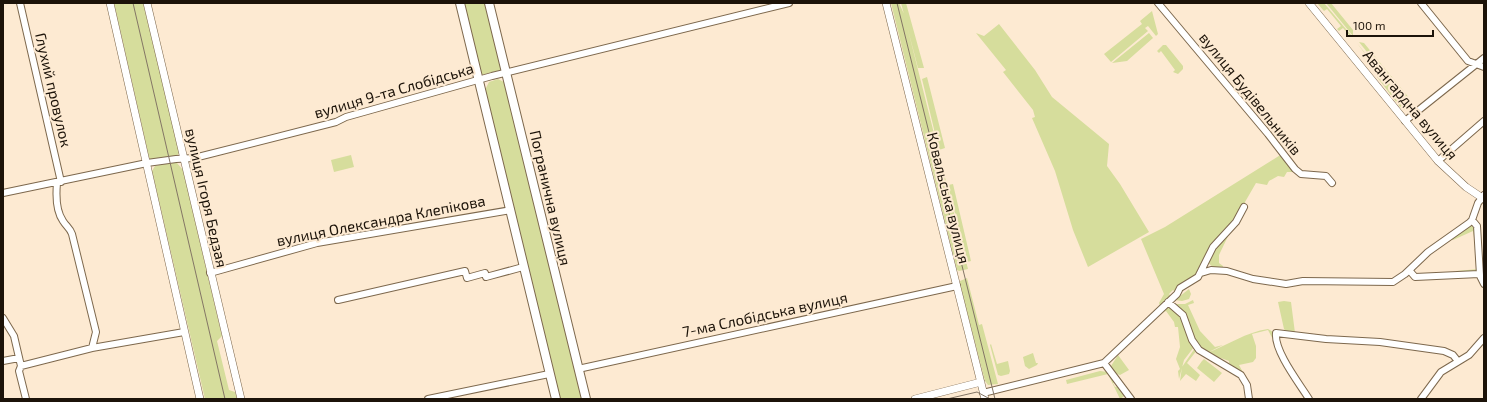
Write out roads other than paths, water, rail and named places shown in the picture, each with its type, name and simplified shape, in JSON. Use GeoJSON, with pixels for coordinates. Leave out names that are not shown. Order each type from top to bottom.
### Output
{"type":"FeatureCollection","features":[{"type":"Feature","properties":{"kind":"main road"},"geometry":{"type":"LineString","coordinates":[[460,3],[556,399]]}},
{"type":"Feature","properties":{"kind":"main road","name":"Погранична вулиця"},"geometry":{"type":"LineString","coordinates":[[489,3],[554,276],[586,399]]}},
{"type":"Feature","properties":{"kind":"street","name":"Глухий провулок"},"geometry":{"type":"LineString","coordinates":[[20,3],[59,182],[56,195],[61,219],[70,228],[72,234],[96,332],[92,348]]}},
{"type":"Feature","properties":{"kind":"street"},"geometry":{"type":"LineString","coordinates":[[110,3],[200,399]]}},
{"type":"Feature","properties":{"kind":"street","name":"вулиця Ігоря Бедзая"},"geometry":{"type":"LineString","coordinates":[[146,3],[241,399]]}},
{"type":"Feature","properties":{"kind":"street","name":"вулиця 9-та Слобідська"},"geometry":{"type":"LineString","coordinates":[[3,193],[146,163],[194,158],[336,122],[346,117],[506,73],[789,3]]}},
{"type":"Feature","properties":{"kind":"street","name":"Ковальська вулиця"},"geometry":{"type":"LineString","coordinates":[[886,3],[984,396]]}},
{"type":"Feature","properties":{"kind":"street","name":"вулиця Будівельників"},"geometry":{"type":"LineString","coordinates":[[1158,3],[1263,128],[1294,169],[1301,174],[1326,176],[1332,183]]}},
{"type":"Feature","properties":{"kind":"street","name":"Авангардна вулиця"},"geometry":{"type":"LineString","coordinates":[[1309,3],[1438,161],[1466,187],[1483,198]]}},
{"type":"Feature","properties":{"kind":"street"},"geometry":{"type":"LineString","coordinates":[[1421,3],[1468,61],[1484,67]]}},
{"type":"Feature","properties":{"kind":"street"},"geometry":{"type":"LineString","coordinates":[[1405,120],[1484,58]]}},
{"type":"Feature","properties":{"kind":"street"},"geometry":{"type":"LineString","coordinates":[[1438,161],[1484,121]]}},
{"type":"Feature","properties":{"kind":"street"},"geometry":{"type":"LineString","coordinates":[[1200,273],[1211,270],[1227,271],[1253,279],[1287,284],[1303,281],[1391,282],[1401,277],[1428,252],[1472,220],[1478,203],[1483,198]]}},
{"type":"Feature","properties":{"kind":"street"},"geometry":{"type":"LineString","coordinates":[[984,396],[1104,363],[1168,302],[1180,288],[1198,277],[1213,247],[1236,222],[1244,207]]}},
{"type":"Feature","properties":{"kind":"street","name":"вулиця Олександра Клепікова"},"geometry":{"type":"LineString","coordinates":[[210,273],[317,243],[510,210]]}},
{"type":"Feature","properties":{"kind":"street"},"geometry":{"type":"LineString","coordinates":[[1472,220],[1477,226],[1480,279],[1484,284]]}},
{"type":"Feature","properties":{"kind":"street"},"geometry":{"type":"LineString","coordinates":[[338,300],[465,271],[467,278],[485,273],[486,277],[523,267]]}},
{"type":"Feature","properties":{"kind":"street"},"geometry":{"type":"LineString","coordinates":[[1409,270],[1415,277],[1480,275]]}},
{"type":"Feature","properties":{"kind":"street","name":"7-ма Слобідська вулиця"},"geometry":{"type":"LineString","coordinates":[[578,369],[957,286]]}},
{"type":"Feature","properties":{"kind":"street"},"geometry":{"type":"LineString","coordinates":[[1168,302],[1183,315],[1192,340],[1199,350],[1241,375],[1247,385],[1249,399]]}},
{"type":"Feature","properties":{"kind":"street"},"geometry":{"type":"LineString","coordinates":[[3,318],[14,336],[21,366],[19,371],[26,399]]}},
{"type":"Feature","properties":{"kind":"street"},"geometry":{"type":"LineString","coordinates":[[21,366],[92,348],[184,332]]}},
{"type":"Feature","properties":{"kind":"street"},"geometry":{"type":"LineString","coordinates":[[1309,399],[1282,354],[1276,339],[1276,333],[1326,339],[1380,342],[1444,352],[1453,355],[1457,360]]}},
{"type":"Feature","properties":{"kind":"street"},"geometry":{"type":"LineString","coordinates":[[1421,399],[1438,375],[1457,360],[1469,355],[1484,338]]}},
{"type":"Feature","properties":{"kind":"street"},"geometry":{"type":"LineString","coordinates":[[3,361],[19,358]]}},
{"type":"Feature","properties":{"kind":"street"},"geometry":{"type":"LineString","coordinates":[[1104,363],[1131,399]]}},
{"type":"Feature","properties":{"kind":"street"},"geometry":{"type":"LineString","coordinates":[[428,399],[549,374]]}},
{"type":"Feature","properties":{"kind":"street"},"geometry":{"type":"LineString","coordinates":[[915,399],[980,382]]}},
{"type":"Feature","properties":{"kind":"tram line"},"geometry":{"type":"LineString","coordinates":[[133,3],[225,399]]}},
{"type":"Feature","properties":{"kind":"tram line"},"geometry":{"type":"LineString","coordinates":[[897,3],[995,399]]}},
{"type":"Feature","properties":{"kind":"tram line"},"geometry":{"type":"LineString","coordinates":[[947,399],[977,392],[990,399]]}}]}
